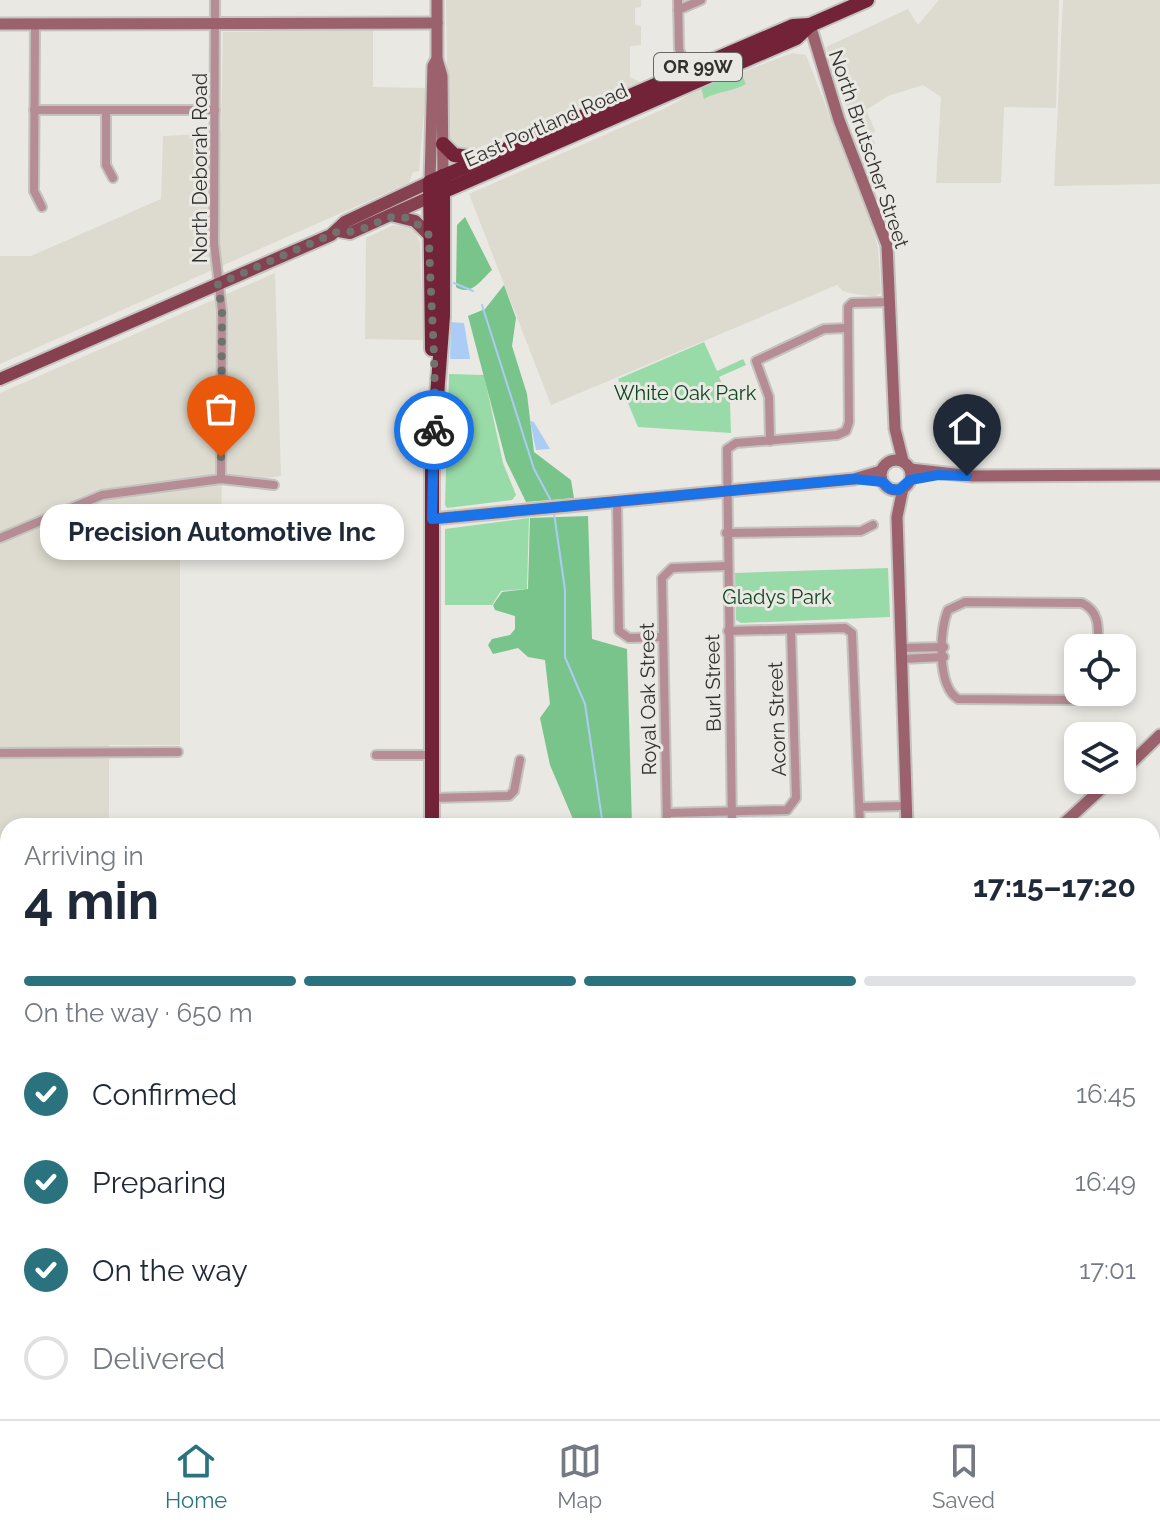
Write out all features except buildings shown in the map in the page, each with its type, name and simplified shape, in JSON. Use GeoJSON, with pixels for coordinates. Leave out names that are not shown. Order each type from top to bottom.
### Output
{"type":"FeatureCollection","features":[{"type":"Feature","properties":{"kind":"highway","name":"East Portland Road"},"geometry":{"type":"LineString","coordinates":[[436,195],[796,38],[810,25],[867,0]]}},
{"type":"Feature","properties":{"kind":"highway","name":"East Portland Road"},"geometry":{"type":"LineString","coordinates":[[436,179],[793,26],[810,25]]}},
{"type":"Feature","properties":{"kind":"highway"},"geometry":{"type":"LineString","coordinates":[[443,144],[454,155],[481,159]]}},
{"type":"Feature","properties":{"kind":"highway"},"geometry":{"type":"LineString","coordinates":[[436,179],[441,357],[437,379]]}},
{"type":"Feature","properties":{"kind":"highway"},"geometry":{"type":"LineString","coordinates":[[432,818],[432,519],[437,379],[432,333],[429,235],[436,195]]}},
{"type":"Feature","properties":{"kind":"highway"},"geometry":{"type":"LineString","coordinates":[[432,333],[437,332],[437,351],[441,357]]}},
{"type":"Feature","properties":{"kind":"main road","name":"East Portland Road"},"geometry":{"type":"LineString","coordinates":[[0,379],[339,231],[345,222],[436,179]]}},
{"type":"Feature","properties":{"kind":"main road","name":"East Portland Road"},"geometry":{"type":"LineString","coordinates":[[339,231],[350,233],[436,195]]}},
{"type":"Feature","properties":{"kind":"main road"},"geometry":{"type":"LineString","coordinates":[[391,215],[415,221],[429,235]]}},
{"type":"Feature","properties":{"kind":"street","name":"North Deborah Road"},"geometry":{"type":"LineString","coordinates":[[215,0],[214,243],[222,311],[221,479]]}},
{"type":"Feature","properties":{"kind":"street"},"geometry":{"type":"LineString","coordinates":[[436,179],[433,66],[437,59],[437,0]]}},
{"type":"Feature","properties":{"kind":"street"},"geometry":{"type":"LineString","coordinates":[[678,0],[679,49],[687,71]]}},
{"type":"Feature","properties":{"kind":"street"},"geometry":{"type":"LineString","coordinates":[[678,10],[701,0]]}},
{"type":"Feature","properties":{"kind":"street"},"geometry":{"type":"LineString","coordinates":[[0,24],[437,23]]}},
{"type":"Feature","properties":{"kind":"street"},"geometry":{"type":"LineString","coordinates":[[35,25],[34,191],[42,207]]}},
{"type":"Feature","properties":{"kind":"street","name":"North Brutscher Street"},"geometry":{"type":"LineString","coordinates":[[810,25],[839,120],[885,237],[895,429],[907,818]]}},
{"type":"Feature","properties":{"kind":"street"},"geometry":{"type":"LineString","coordinates":[[436,179],[443,144],[442,66],[437,59]]}},
{"type":"Feature","properties":{"kind":"street"},"geometry":{"type":"LineString","coordinates":[[34,110],[215,110]]}},
{"type":"Feature","properties":{"kind":"street"},"geometry":{"type":"LineString","coordinates":[[106,110],[106,165],[113,178]]}},
{"type":"Feature","properties":{"kind":"street"},"geometry":{"type":"LineString","coordinates":[[846,328],[824,329],[756,361],[769,397],[770,441],[842,434],[849,422],[848,307],[852,303],[890,302]]}},
{"type":"Feature","properties":{"kind":"street","name":"Burl Street"},"geometry":{"type":"LineString","coordinates":[[732,818],[726,533],[729,446],[770,441]]}},
{"type":"Feature","properties":{"kind":"street"},"geometry":{"type":"LineString","coordinates":[[432,519],[896,475],[1160,475]]}},
{"type":"Feature","properties":{"kind":"street"},"geometry":{"type":"LineString","coordinates":[[0,538],[86,499],[221,479],[274,485]]}},
{"type":"Feature","properties":{"kind":"street"},"geometry":{"type":"LineString","coordinates":[[617,502],[619,631],[629,638],[663,637]]}},
{"type":"Feature","properties":{"kind":"street"},"geometry":{"type":"LineString","coordinates":[[726,533],[861,531],[873,525]]}},
{"type":"Feature","properties":{"kind":"street","name":"Royal Oak Street"},"geometry":{"type":"LineString","coordinates":[[667,818],[664,572],[672,568],[727,566]]}},
{"type":"Feature","properties":{"kind":"street"},"geometry":{"type":"LineString","coordinates":[[1064,700],[958,699],[947,688],[943,620],[955,605],[1048,602],[1089,606],[1098,621],[1098,634]]}},
{"type":"Feature","properties":{"kind":"street"},"geometry":{"type":"LineString","coordinates":[[728,631],[845,628],[852,633],[860,818]]}},
{"type":"Feature","properties":{"kind":"street","name":"Acorn Street"},"geometry":{"type":"LineString","coordinates":[[732,811],[787,810],[796,798],[791,630]]}},
{"type":"Feature","properties":{"kind":"street"},"geometry":{"type":"LineString","coordinates":[[902,654],[944,652]]}},
{"type":"Feature","properties":{"kind":"street"},"geometry":{"type":"LineString","coordinates":[[1136,758],[1160,735]]}},
{"type":"Feature","properties":{"kind":"street"},"geometry":{"type":"LineString","coordinates":[[0,753],[178,752]]}},
{"type":"Feature","properties":{"kind":"street"},"geometry":{"type":"LineString","coordinates":[[376,755],[432,755]]}},
{"type":"Feature","properties":{"kind":"street"},"geometry":{"type":"LineString","coordinates":[[432,798],[509,796],[515,788],[520,760]]}},
{"type":"Feature","properties":{"kind":"street"},"geometry":{"type":"LineString","coordinates":[[1070,818],[1096,794]]}},
{"type":"Feature","properties":{"kind":"street"},"geometry":{"type":"LineString","coordinates":[[1079,818],[1093,804],[1096,794]]}},
{"type":"Feature","properties":{"kind":"street"},"geometry":{"type":"LineString","coordinates":[[860,807],[906,806]]}},
{"type":"Feature","properties":{"kind":"street"},"geometry":{"type":"LineString","coordinates":[[667,813],[732,811]]}},
{"type":"Feature","properties":{"kind":"shaded area"},"geometry":{"type":"Polygon","coordinates":[[[446,0],[641,0],[641,7],[635,8],[635,25],[641,26],[641,45],[630,46],[630,77],[640,82],[475,149],[461,150],[451,142],[448,130],[446,0]]]}},
{"type":"Feature","properties":{"kind":"shaded area"},"geometry":{"type":"Polygon","coordinates":[[[939,0],[1059,0],[1056,108],[1004,107],[1001,183],[936,183],[941,97],[923,85],[888,96],[866,110],[875,130],[872,136],[875,144],[862,149],[826,47],[908,9],[918,25],[939,0]]]}},
{"type":"Feature","properties":{"kind":"shaded area"},"geometry":{"type":"Polygon","coordinates":[[[1063,0],[1160,0],[1160,184],[1054,186],[1063,0]]]}},
{"type":"Feature","properties":{"kind":"shaded area"},"geometry":{"type":"Polygon","coordinates":[[[373,30],[373,87],[426,88],[419,171],[413,172],[409,183],[0,364],[0,256],[31,256],[161,199],[163,136],[221,133],[223,32],[373,30]]]}},
{"type":"Feature","properties":{"kind":"shaded area"},"geometry":{"type":"Polygon","coordinates":[[[792,53],[806,55],[867,212],[878,247],[881,292],[875,297],[855,294],[843,291],[837,285],[551,405],[469,194],[666,108],[703,87],[792,53]]]}},
{"type":"Feature","properties":{"kind":"shaded area"},"geometry":{"type":"Polygon","coordinates":[[[393,225],[413,228],[420,242],[424,340],[365,339],[366,238],[393,225]]]}},
{"type":"Feature","properties":{"kind":"shaded area"},"geometry":{"type":"Polygon","coordinates":[[[275,273],[281,476],[222,484],[220,547],[180,549],[180,745],[109,745],[109,818],[0,818],[0,393],[275,273]]]}},
{"type":"Feature","properties":{"kind":"green space"},"geometry":{"type":"Polygon","coordinates":[[[741,73],[746,84],[704,99],[701,87],[741,73]]]}},
{"type":"Feature","properties":{"kind":"green space"},"geometry":{"type":"Polygon","coordinates":[[[465,217],[492,270],[476,286],[461,290],[456,287],[457,225],[465,217]]]}},
{"type":"Feature","properties":{"kind":"green space"},"geometry":{"type":"Polygon","coordinates":[[[504,285],[516,318],[512,346],[527,394],[534,452],[571,480],[574,498],[526,502],[506,461],[468,316],[485,309],[504,285]]]}},
{"type":"Feature","properties":{"kind":"green space","name":"White Oak Park"},"geometry":{"type":"Polygon","coordinates":[[[704,342],[717,371],[743,359],[746,365],[719,377],[730,402],[731,433],[638,427],[618,379],[704,342]]]}},
{"type":"Feature","properties":{"kind":"green space"},"geometry":{"type":"Polygon","coordinates":[[[449,374],[484,375],[503,463],[516,495],[512,500],[447,508],[445,505],[449,374]]]}},
{"type":"Feature","properties":{"kind":"green space"},"geometry":{"type":"Polygon","coordinates":[[[588,516],[592,639],[627,649],[632,818],[573,818],[550,765],[540,718],[550,704],[545,660],[528,657],[518,648],[493,654],[488,645],[492,639],[510,635],[515,629],[515,616],[495,610],[493,605],[502,592],[528,589],[530,518],[588,516]]]}},
{"type":"Feature","properties":{"kind":"green space"},"geometry":{"type":"Polygon","coordinates":[[[529,518],[527,589],[501,591],[492,605],[445,605],[445,529],[529,518]]]}},
{"type":"Feature","properties":{"kind":"green space","name":"Gladys Park"},"geometry":{"type":"Polygon","coordinates":[[[888,568],[890,617],[741,623],[736,620],[735,573],[888,568]]]}},
{"type":"Feature","properties":{"kind":"water"},"geometry":{"type":"Polygon","coordinates":[[[451,322],[464,323],[470,359],[450,359],[451,322]]]}},
{"type":"Feature","properties":{"kind":"water"},"geometry":{"type":"Polygon","coordinates":[[[530,421],[534,422],[550,449],[536,450],[530,421]]]}},
{"type":"Feature","properties":{"kind":"waterway"},"geometry":{"type":"LineString","coordinates":[[454,283],[473,291]]}},
{"type":"Feature","properties":{"kind":"waterway"},"geometry":{"type":"LineString","coordinates":[[482,305],[534,469],[550,499]]}},
{"type":"Feature","properties":{"kind":"waterway"},"geometry":{"type":"LineString","coordinates":[[554,513],[565,590],[565,657],[585,704],[602,818]]}},
{"type":"Feature","properties":{"kind":"way so far"},"geometry":{"type":"LineString","coordinates":[[221,457],[222,311],[218,284],[339,231],[350,233],[391,215],[415,221],[429,235],[432,357],[437,379],[434,430]]}},
{"type":"Feature","properties":{"kind":"place","name":"Precision Automotive Inc"},"geometry":{"type":"Point","coordinates":[221,457]}},
{"type":"Feature","properties":{"kind":"route"},"geometry":{"type":"LineString","coordinates":[[434,430],[432,519],[854,479],[883,482],[887,488],[899,490],[910,480],[938,475],[967,476]]}}]}
